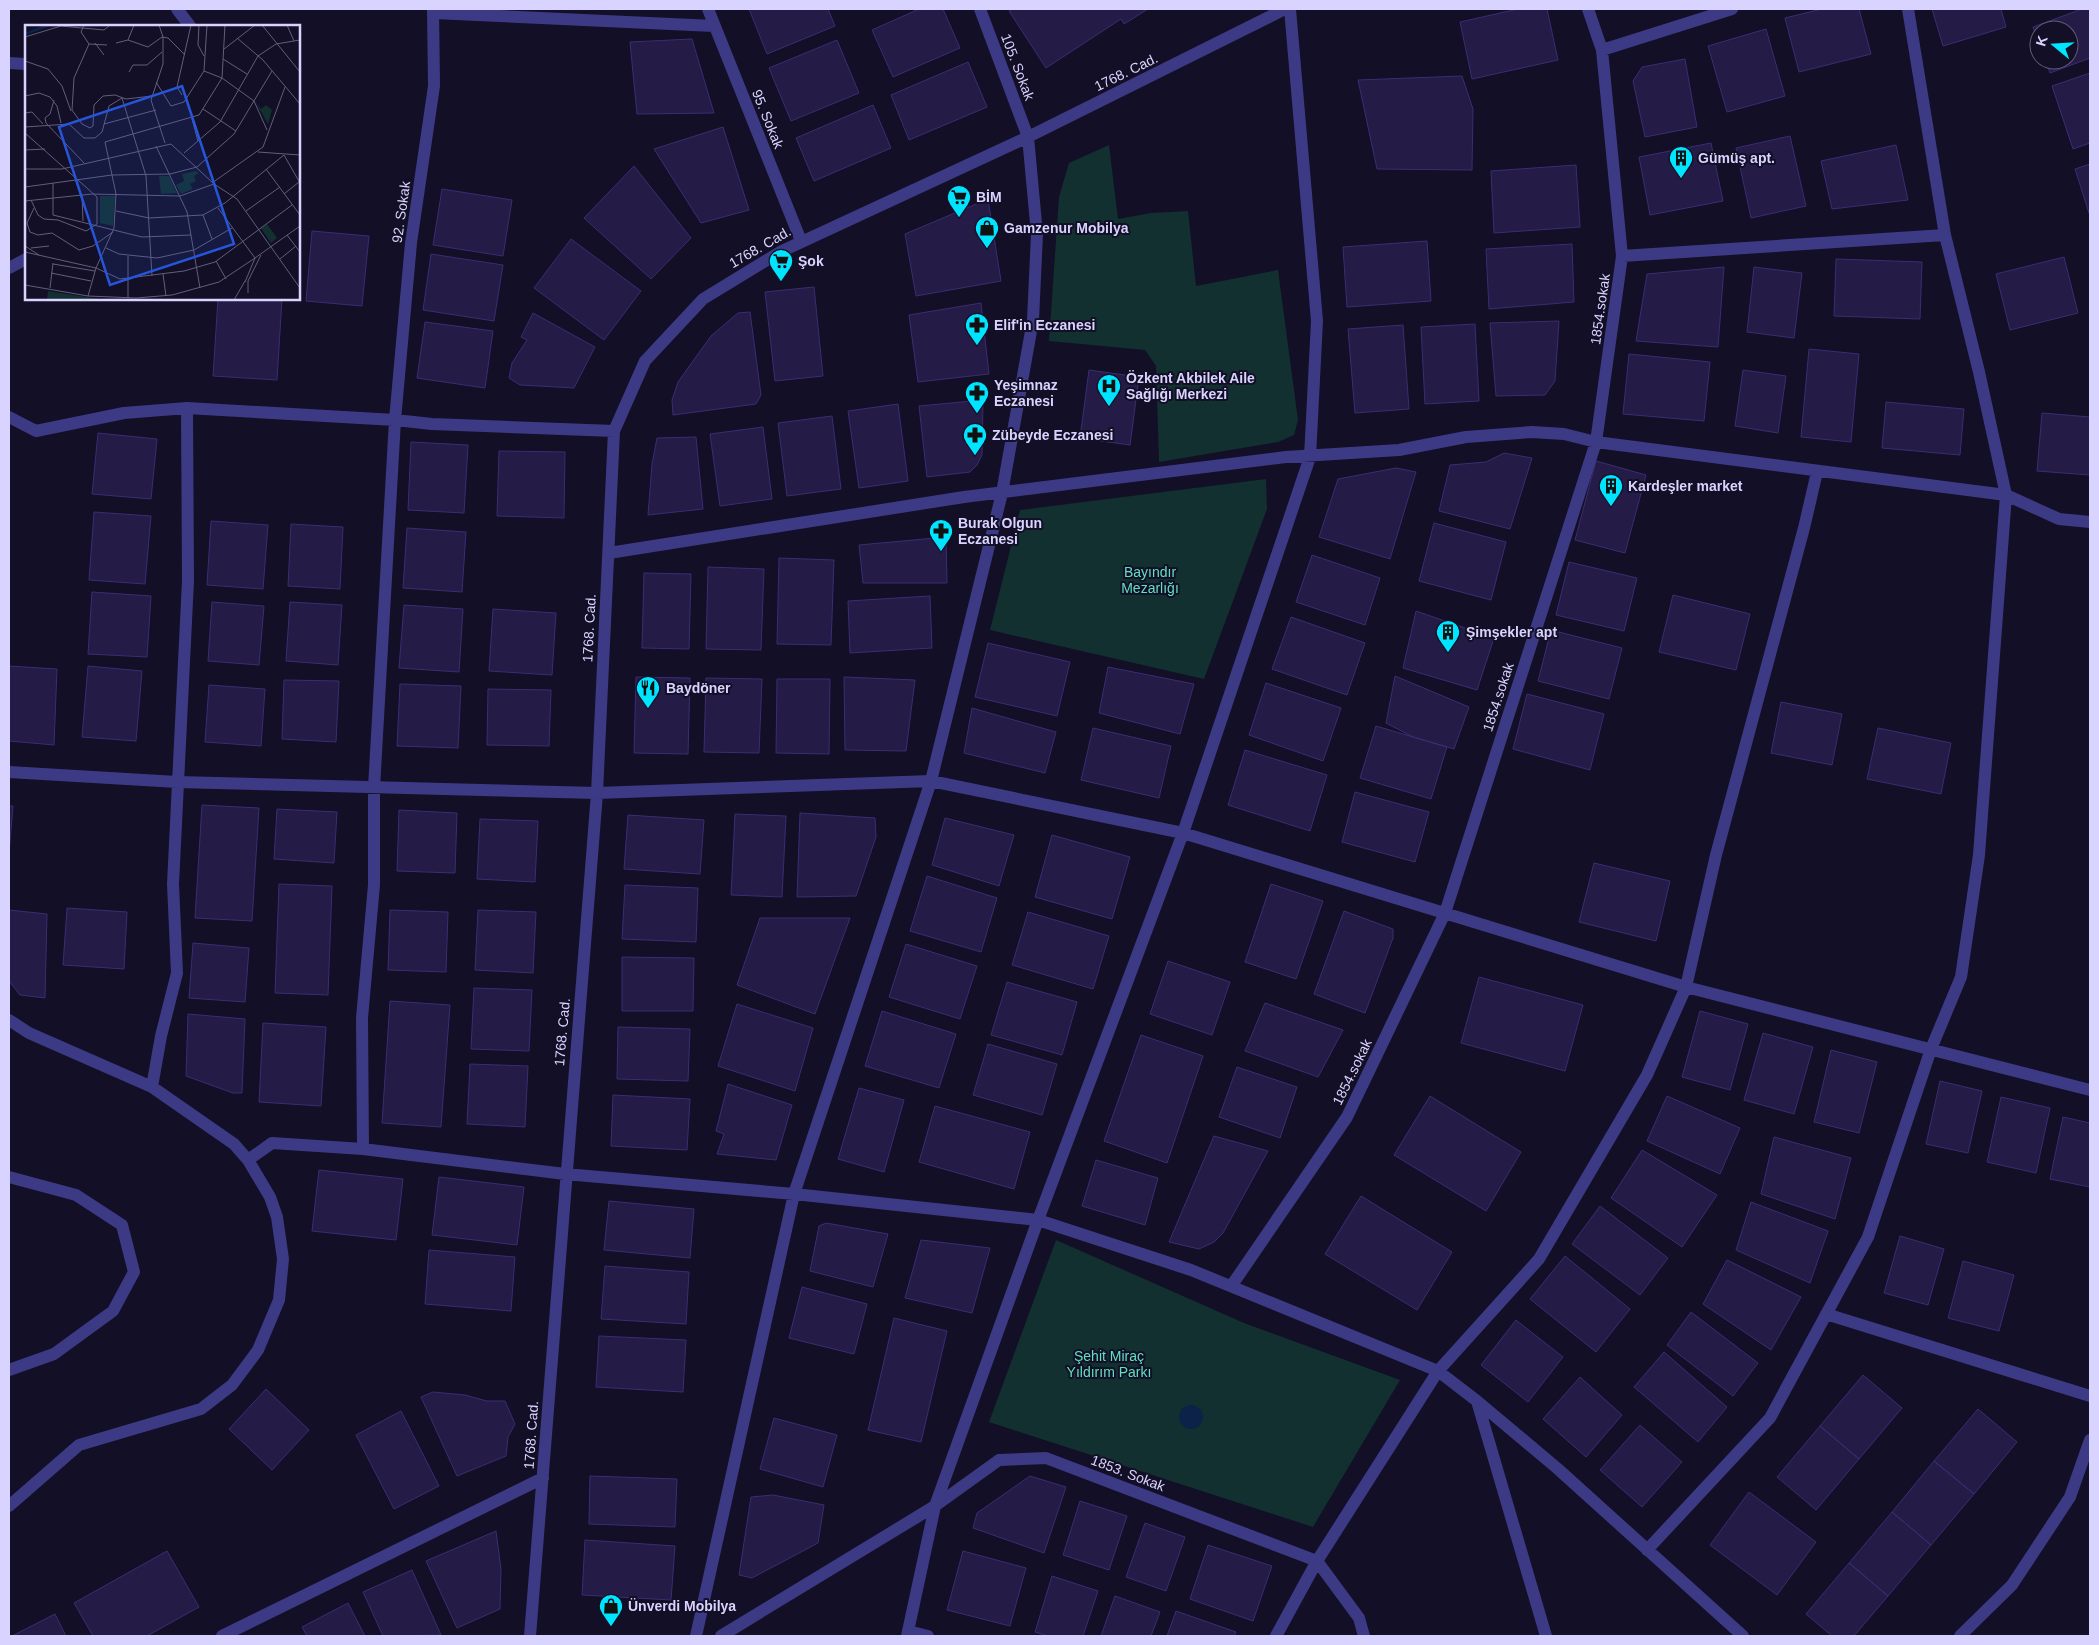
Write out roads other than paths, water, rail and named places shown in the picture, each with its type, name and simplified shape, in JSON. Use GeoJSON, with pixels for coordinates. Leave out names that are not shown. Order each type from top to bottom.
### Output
{"type":"FeatureCollection","features":[{"type":"Feature","properties":{"kind":"street"},"geometry":{"type":"LineString","coordinates":[[177,9],[189,25]]}},
{"type":"Feature","properties":{"kind":"street","name":"95. Sokak"},"geometry":{"type":"LineString","coordinates":[[708,9],[801,241]]}},
{"type":"Feature","properties":{"kind":"street","name":"105. Sokak"},"geometry":{"type":"LineString","coordinates":[[696,1636],[794,1194],[931,781],[1002,492],[1032,320],[1037,234],[1028,137],[980,9]]}},
{"type":"Feature","properties":{"kind":"street","name":"1768. Cad."},"geometry":{"type":"LineString","coordinates":[[530,1636],[565,1174],[597,793],[614,431],[645,361],[703,299],[801,241],[1028,137],[1271,12],[1285,9]]}},
{"type":"Feature","properties":{"kind":"street"},"geometry":{"type":"LineString","coordinates":[[928,1636],[907,1633],[935,1506],[1038,1220],[1183,833],[1310,457],[1317,322],[1290,9]]}},
{"type":"Feature","properties":{"kind":"street","name":"1854.sokak"},"geometry":{"type":"LineString","coordinates":[[1232,1285],[1347,1117],[1444,913],[1596,442],[1622,256],[1602,50],[1588,9]]}},
{"type":"Feature","properties":{"kind":"street"},"geometry":{"type":"LineString","coordinates":[[1602,50],[1732,9]]}},
{"type":"Feature","properties":{"kind":"street"},"geometry":{"type":"LineString","coordinates":[[1647,1550],[1770,1418],[1868,1238],[1931,1050],[1961,977],[1979,855],[2006,495],[1979,372],[1945,235],[1908,9]]}},
{"type":"Feature","properties":{"kind":"street"},"geometry":{"type":"LineString","coordinates":[[433,11],[714,26]]}},
{"type":"Feature","properties":{"kind":"street","name":"92. Sokak"},"geometry":{"type":"LineString","coordinates":[[363,1149],[362,1018],[374,885],[374,788],[395,420],[411,243],[434,86],[433,11]]}},
{"type":"Feature","properties":{"kind":"street"},"geometry":{"type":"LineString","coordinates":[[9,64],[25,64]]}},
{"type":"Feature","properties":{"kind":"street"},"geometry":{"type":"LineString","coordinates":[[1622,256],[1945,235]]}},
{"type":"Feature","properties":{"kind":"street"},"geometry":{"type":"LineString","coordinates":[[9,268],[25,260]]}},
{"type":"Feature","properties":{"kind":"street"},"geometry":{"type":"LineString","coordinates":[[152,1087],[161,1036],[177,973],[173,884],[176,782],[188,581],[187,408]]}},
{"type":"Feature","properties":{"kind":"street"},"geometry":{"type":"LineString","coordinates":[[9,417],[36,431],[124,413],[187,408],[395,420],[432,424],[614,431]]}},
{"type":"Feature","properties":{"kind":"street"},"geometry":{"type":"LineString","coordinates":[[609,553],[1002,492],[1286,457],[1399,450],[1466,437],[1532,432],[1564,434],[1596,442],[2006,495],[2059,519],[2090,522]]}},
{"type":"Feature","properties":{"kind":"street"},"geometry":{"type":"LineString","coordinates":[[1276,1636],[1317,1561],[1438,1371],[1539,1259],[1647,1075],[1686,987],[1716,855],[1804,528],[1817,472]]}},
{"type":"Feature","properties":{"kind":"street"},"geometry":{"type":"LineString","coordinates":[[9,772],[176,782],[597,793],[931,781],[1183,833],[1686,987],[2090,1090]]}},
{"type":"Feature","properties":{"kind":"street"},"geometry":{"type":"LineString","coordinates":[[9,1020],[29,1033],[152,1087],[234,1144],[248,1160],[270,1197],[280,1231],[283,1259],[279,1300],[258,1350],[232,1385],[201,1409],[79,1445],[9,1506]]}},
{"type":"Feature","properties":{"kind":"street"},"geometry":{"type":"LineString","coordinates":[[248,1160],[272,1143],[363,1149],[565,1174],[794,1194],[1038,1220],[1232,1285],[1438,1371],[1558,1469],[1743,1636]]}},
{"type":"Feature","properties":{"kind":"street"},"geometry":{"type":"LineString","coordinates":[[9,1177],[76,1195],[122,1225],[134,1272],[113,1311],[54,1354],[9,1370]]}},
{"type":"Feature","properties":{"kind":"street"},"geometry":{"type":"LineString","coordinates":[[1826,1314],[2090,1396]]}},
{"type":"Feature","properties":{"kind":"street"},"geometry":{"type":"LineString","coordinates":[[1477,1401],[1546,1636]]}},
{"type":"Feature","properties":{"kind":"street"},"geometry":{"type":"LineString","coordinates":[[1960,1636],[2012,1585],[2070,1497],[2090,1440]]}},
{"type":"Feature","properties":{"kind":"street","name":"1853. Sokak"},"geometry":{"type":"LineString","coordinates":[[721,1636],[935,1506],[999,1460],[1046,1458],[1317,1561]]}},
{"type":"Feature","properties":{"kind":"street"},"geometry":{"type":"LineString","coordinates":[[222,1636],[543,1478]]}},
{"type":"Feature","properties":{"kind":"street"},"geometry":{"type":"LineString","coordinates":[[1317,1561],[1359,1618],[1364,1636]]}},
{"type":"Feature","properties":{"kind":"water"},"geometry":{"type":"Polygon","coordinates":[[[1186,1405],[1196,1405],[1203,1412],[1203,1422],[1196,1429],[1186,1429],[1179,1422],[1179,1412],[1186,1405]]]}},
{"type":"Feature","properties":{"kind":"place","name":"Gümüş apt."},"geometry":{"type":"Point","coordinates":[1681,179]}},
{"type":"Feature","properties":{"kind":"place","name":"BİM"},"geometry":{"type":"Point","coordinates":[959,218]}},
{"type":"Feature","properties":{"kind":"place","name":"Gamzenur Mobilya"},"geometry":{"type":"Point","coordinates":[987,249]}},
{"type":"Feature","properties":{"kind":"place","name":"Şok"},"geometry":{"type":"Point","coordinates":[781,282]}},
{"type":"Feature","properties":{"kind":"place","name":"Elif'in Eczanesi"},"geometry":{"type":"Point","coordinates":[977,346]}},
{"type":"Feature","properties":{"kind":"place","name":"Özkent Akbilek Aile Sağlığı Merkezi"},"geometry":{"type":"Point","coordinates":[1109,407]}},
{"type":"Feature","properties":{"kind":"place","name":"Yeşimnaz Eczanesi"},"geometry":{"type":"Point","coordinates":[977,414]}},
{"type":"Feature","properties":{"kind":"place","name":"Zübeyde Eczanesi"},"geometry":{"type":"Point","coordinates":[975,456]}},
{"type":"Feature","properties":{"kind":"place","name":"Kardeşler market"},"geometry":{"type":"Point","coordinates":[1611,507]}},
{"type":"Feature","properties":{"kind":"place","name":"Burak Olgun Eczanesi"},"geometry":{"type":"Point","coordinates":[941,552]}},
{"type":"Feature","properties":{"kind":"place","name":"Şimşekler apt"},"geometry":{"type":"Point","coordinates":[1448,653]}},
{"type":"Feature","properties":{"kind":"place","name":"Baydöner"},"geometry":{"type":"Point","coordinates":[648,709]}},
{"type":"Feature","properties":{"kind":"place","name":"Ünverdi Mobilya"},"geometry":{"type":"Point","coordinates":[611,1627]}},
{"type":"Feature","properties":{"kind":"park label","name":"Bayındır Mezarlığı"},"geometry":{"type":"Point","coordinates":[1150,580]}},
{"type":"Feature","properties":{"kind":"park label","name":"Şehit Miraç Yıldırım Parkı"},"geometry":{"type":"Point","coordinates":[1109,1364]}}]}
